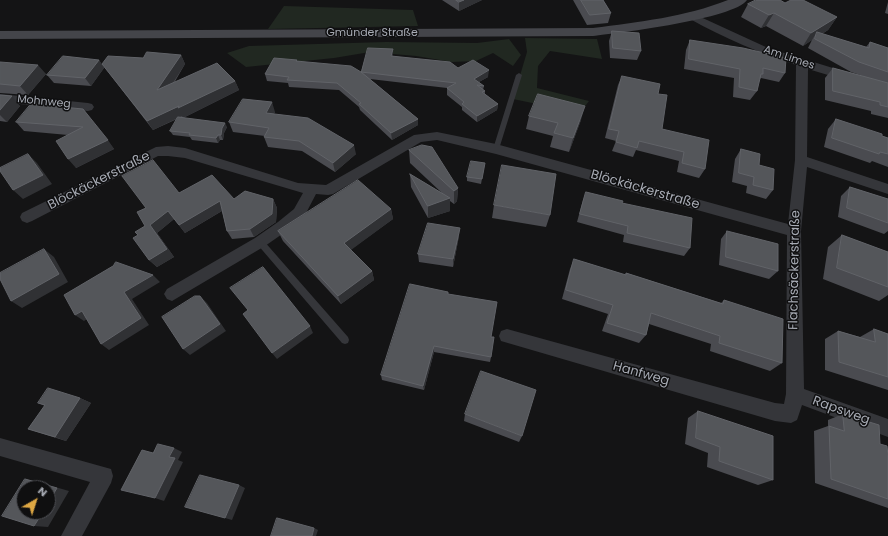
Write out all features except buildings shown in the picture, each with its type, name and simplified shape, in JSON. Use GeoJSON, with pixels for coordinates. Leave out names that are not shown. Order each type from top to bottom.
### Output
{"type":"FeatureCollection","features":[{"type":"Feature","properties":{"kind":"main road","name":"Gmünder Straße"},"geometry":{"type":"LineString","coordinates":[[0,35],[592,32],[643,26],[694,17],[740,0]]}},
{"type":"Feature","properties":{"kind":"street","name":"Am Limes"},"geometry":{"type":"LineString","coordinates":[[694,17],[737,40],[802,63],[888,89]]}},
{"type":"Feature","properties":{"kind":"street","name":"Flachsäckerstraße"},"geometry":{"type":"LineString","coordinates":[[776,412],[791,414],[795,394],[794,231],[801,160],[802,63]]}},
{"type":"Feature","properties":{"kind":"street","name":"Mohnweg"},"geometry":{"type":"LineString","coordinates":[[0,98],[88,106]]}},
{"type":"Feature","properties":{"kind":"street","name":"Blöckäckerstraße"},"geometry":{"type":"LineString","coordinates":[[27,217],[156,152],[168,151],[185,153],[298,188],[328,190],[418,138],[436,136],[496,149],[794,231]]}},
{"type":"Feature","properties":{"kind":"street"},"geometry":{"type":"LineString","coordinates":[[801,160],[888,189]]}},
{"type":"Feature","properties":{"kind":"street"},"geometry":{"type":"LineString","coordinates":[[172,294],[260,242],[283,226],[299,213],[312,190]]}},
{"type":"Feature","properties":{"kind":"street","name":"Hanfweg"},"geometry":{"type":"LineString","coordinates":[[507,336],[776,412]]}},
{"type":"Feature","properties":{"kind":"street","name":"Rapsweg"},"geometry":{"type":"LineString","coordinates":[[795,394],[888,428]]}},
{"type":"Feature","properties":{"kind":"street"},"geometry":{"type":"LineString","coordinates":[[0,446],[104,476],[71,536]]}},
{"type":"Feature","properties":{"kind":"lane"},"geometry":{"type":"LineString","coordinates":[[496,149],[519,75]]}},
{"type":"Feature","properties":{"kind":"lane"},"geometry":{"type":"LineString","coordinates":[[260,242],[345,340]]}},
{"type":"Feature","properties":{"kind":"shaded area"},"geometry":{"type":"Polygon","coordinates":[[[284,6],[413,10],[418,26],[268,29],[284,6]]]}},
{"type":"Feature","properties":{"kind":"shaded area"},"geometry":{"type":"Polygon","coordinates":[[[525,38],[597,39],[602,59],[550,51],[538,66],[537,88],[589,101],[580,113],[513,99],[527,52],[525,38]]]}},
{"type":"Feature","properties":{"kind":"shaded area"},"geometry":{"type":"Polygon","coordinates":[[[509,39],[521,55],[513,66],[493,53],[476,61],[452,62],[416,56],[370,52],[334,58],[246,67],[227,53],[249,46],[386,42],[477,43],[509,39]]]}}]}
